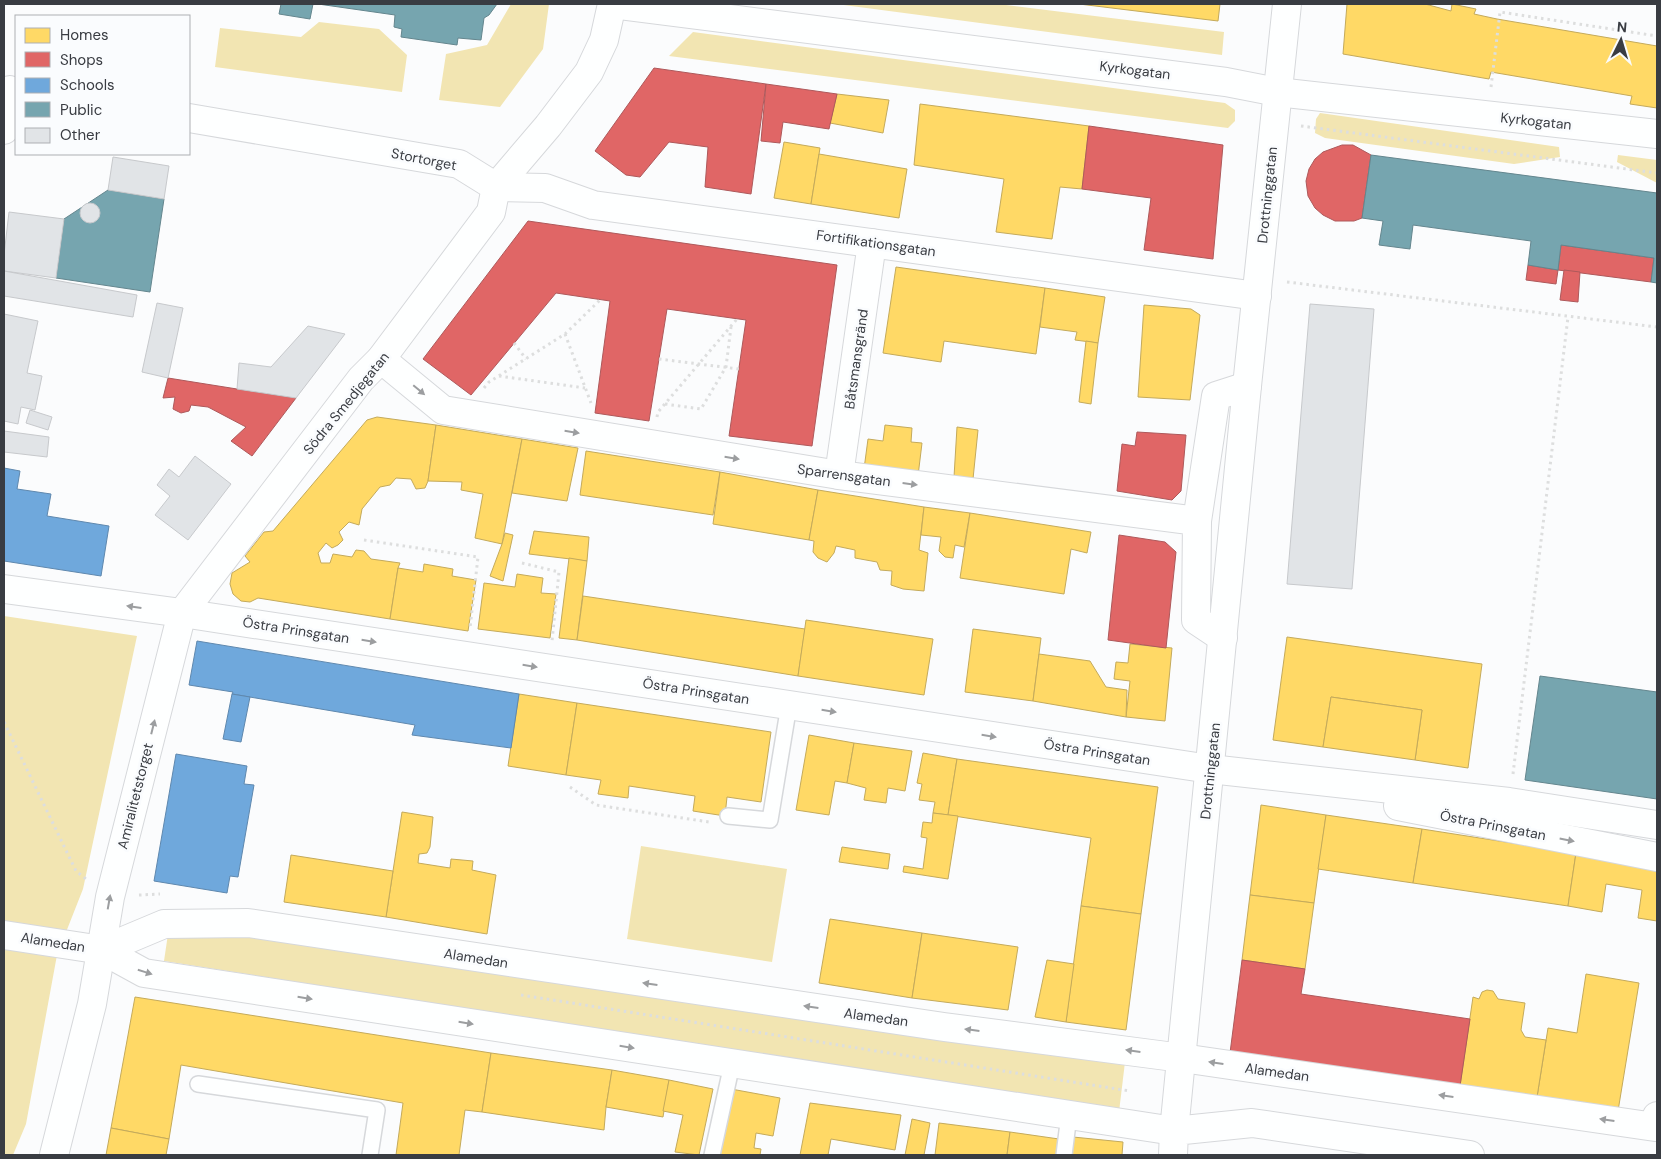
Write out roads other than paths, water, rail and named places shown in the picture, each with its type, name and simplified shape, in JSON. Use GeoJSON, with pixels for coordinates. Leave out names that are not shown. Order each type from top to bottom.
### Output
{"type":"FeatureCollection","features":[{"type":"Feature","properties":{"kind":"street","name":"Kyrkogatan"},"geometry":{"type":"LineString","coordinates":[[612,4],[1226,82],[1277,92],[1657,134]]}},
{"type":"Feature","properties":{"kind":"street"},"geometry":{"type":"LineString","coordinates":[[496,186],[548,126],[589,72],[604,40],[612,4]]}},
{"type":"Feature","properties":{"kind":"street","name":"Drottninggatan"},"geometry":{"type":"LineString","coordinates":[[1173,1143],[1247,386],[1287,4]]}},
{"type":"Feature","properties":{"kind":"street"},"geometry":{"type":"LineString","coordinates":[[4,130],[10,90]]}},
{"type":"Feature","properties":{"kind":"street","name":"Stortorget"},"geometry":{"type":"LineString","coordinates":[[190,118],[459,164],[496,186]]}},
{"type":"Feature","properties":{"kind":"street","name":"Fortifikationsgatan"},"geometry":{"type":"LineString","coordinates":[[496,186],[545,188],[593,205],[872,243],[1258,287]]}},
{"type":"Feature","properties":{"kind":"street","name":"Södra Smedjegatan"},"geometry":{"type":"LineString","coordinates":[[182,613],[361,379],[381,359],[491,212],[496,186]]}},
{"type":"Feature","properties":{"kind":"street","name":"Båtsmansgränd"},"geometry":{"type":"LineString","coordinates":[[840,475],[872,243]]}},
{"type":"Feature","properties":{"kind":"street","name":"Sparrensgatan"},"geometry":{"type":"LineString","coordinates":[[381,359],[443,410],[840,475],[1197,521]]}},
{"type":"Feature","properties":{"kind":"street"},"geometry":{"type":"LineString","coordinates":[[1223,638],[1196,620],[1197,521],[1216,396],[1247,386]]}},
{"type":"Feature","properties":{"kind":"street"},"geometry":{"type":"LineString","coordinates":[[4,589],[182,613]]}},
{"type":"Feature","properties":{"kind":"street","name":"Östra Prinsgatan"},"geometry":{"type":"LineString","coordinates":[[182,613],[1210,769],[1509,802],[1657,825]]}},
{"type":"Feature","properties":{"kind":"street","name":"Amiralitetstorget"},"geometry":{"type":"LineString","coordinates":[[54,1155],[92,1004],[110,897],[182,613]]}},
{"type":"Feature","properties":{"kind":"street","name":"Östra Prinsgatan"},"geometry":{"type":"LineString","coordinates":[[1210,769],[1657,857]]}},
{"type":"Feature","properties":{"kind":"street","name":"Alamedan"},"geometry":{"type":"LineString","coordinates":[[102,950],[164,924],[248,923],[944,1027],[1656,1121]]}},
{"type":"Feature","properties":{"kind":"street","name":"Alamedan"},"geometry":{"type":"LineString","coordinates":[[4,935],[102,950],[144,973],[1069,1115],[1173,1143],[1252,1123],[1470,1155]]}},
{"type":"Feature","properties":{"kind":"lane"},"geometry":{"type":"LineString","coordinates":[[728,816],[770,820],[789,705]]}},
{"type":"Feature","properties":{"kind":"lane"},"geometry":{"type":"LineString","coordinates":[[712,1155],[732,1064]]}},
{"type":"Feature","properties":{"kind":"lane"},"geometry":{"type":"LineString","coordinates":[[198,1084],[377,1110],[370,1155]]}},
{"type":"Feature","properties":{"kind":"lane"},"geometry":{"type":"LineString","coordinates":[[1064,1155],[1069,1115]]}}]}
